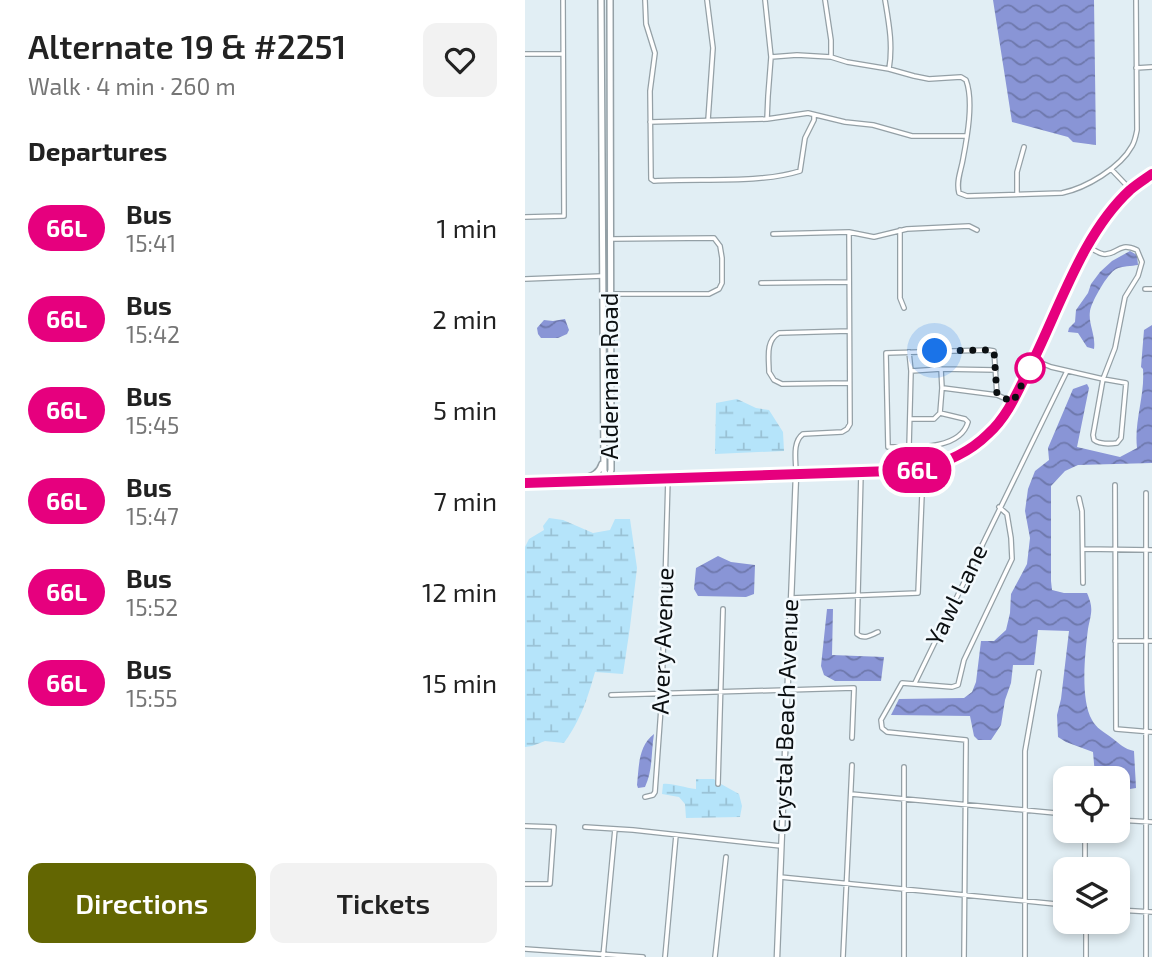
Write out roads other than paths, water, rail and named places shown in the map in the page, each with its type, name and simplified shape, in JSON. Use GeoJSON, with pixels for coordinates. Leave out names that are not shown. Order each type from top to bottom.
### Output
{"type":"FeatureCollection","features":[{"type":"Feature","properties":{"kind":"main road","name":"Alderman Road"},"geometry":{"type":"LineString","coordinates":[[601,0],[603,458],[608,480]]}},
{"type":"Feature","properties":{"kind":"main road","name":"Alderman Road"},"geometry":{"type":"LineString","coordinates":[[608,480],[611,470],[610,0]]}},
{"type":"Feature","properties":{"kind":"main road"},"geometry":{"type":"LineString","coordinates":[[525,483],[923,470],[954,458],[973,447],[999,423],[1034,360],[1087,246],[1106,218],[1131,190],[1152,174]]}},
{"type":"Feature","properties":{"kind":"main road"},"geometry":{"type":"LineString","coordinates":[[577,481],[594,476],[603,458]]}},
{"type":"Feature","properties":{"kind":"street"},"geometry":{"type":"LineString","coordinates":[[525,217],[563,216],[563,0]]}},
{"type":"Feature","properties":{"kind":"street"},"geometry":{"type":"LineString","coordinates":[[645,0],[646,24],[655,53],[649,122],[651,179],[754,178],[789,175],[800,171],[806,138],[814,115]]}},
{"type":"Feature","properties":{"kind":"street"},"geometry":{"type":"LineString","coordinates":[[707,0],[713,48],[708,120]]}},
{"type":"Feature","properties":{"kind":"street"},"geometry":{"type":"LineString","coordinates":[[765,0],[771,57],[767,119]]}},
{"type":"Feature","properties":{"kind":"street"},"geometry":{"type":"LineString","coordinates":[[825,0],[831,57]]}},
{"type":"Feature","properties":{"kind":"street"},"geometry":{"type":"LineString","coordinates":[[885,0],[891,36],[889,69]]}},
{"type":"Feature","properties":{"kind":"street"},"geometry":{"type":"LineString","coordinates":[[771,57],[831,57],[929,79],[961,77],[969,86],[969,112],[957,186],[959,193],[967,196],[1062,193],[1091,184],[1111,169],[1133,145],[1137,130],[1136,0]]}},
{"type":"Feature","properties":{"kind":"street"},"geometry":{"type":"LineString","coordinates":[[525,54],[563,54]]}},
{"type":"Feature","properties":{"kind":"street"},"geometry":{"type":"LineString","coordinates":[[1136,68],[1152,67]]}},
{"type":"Feature","properties":{"kind":"street"},"geometry":{"type":"LineString","coordinates":[[649,122],[767,119],[808,113],[845,122],[873,125],[912,136],[967,136]]}},
{"type":"Feature","properties":{"kind":"street"},"geometry":{"type":"LineString","coordinates":[[1017,194],[1017,172],[1024,147]]}},
{"type":"Feature","properties":{"kind":"street"},"geometry":{"type":"LineString","coordinates":[[1111,169],[1131,190]]}},
{"type":"Feature","properties":{"kind":"street"},"geometry":{"type":"LineString","coordinates":[[773,234],[849,232],[874,237],[900,230],[969,226],[977,230]]}},
{"type":"Feature","properties":{"kind":"street"},"geometry":{"type":"LineString","coordinates":[[900,230],[900,298],[904,308]]}},
{"type":"Feature","properties":{"kind":"street"},"geometry":{"type":"LineString","coordinates":[[796,475],[796,440],[799,436],[842,432],[848,429],[849,232]]}},
{"type":"Feature","properties":{"kind":"street"},"geometry":{"type":"LineString","coordinates":[[610,239],[714,238],[720,246],[722,258],[722,283],[719,289],[709,294],[610,294]]}},
{"type":"Feature","properties":{"kind":"street"},"geometry":{"type":"LineString","coordinates":[[1034,360],[1067,371],[1103,379],[1126,383],[1121,438],[1117,443],[1097,442],[1093,435],[1103,379],[1115,348],[1125,297],[1142,262],[1137,250],[1129,247],[1124,246],[1103,254],[1087,246]]}},
{"type":"Feature","properties":{"kind":"street"},"geometry":{"type":"LineString","coordinates":[[525,279],[602,276]]}},
{"type":"Feature","properties":{"kind":"street"},"geometry":{"type":"LineString","coordinates":[[761,283],[849,282]]}},
{"type":"Feature","properties":{"kind":"street"},"geometry":{"type":"LineString","coordinates":[[1145,289],[1152,289]]}},
{"type":"Feature","properties":{"kind":"street"},"geometry":{"type":"LineString","coordinates":[[849,331],[779,333],[769,345],[769,372],[774,380],[782,384],[849,383]]}},
{"type":"Feature","properties":{"kind":"street"},"geometry":{"type":"LineString","coordinates":[[940,413],[965,419],[968,422],[963,433],[952,441],[934,445],[888,446],[886,353],[994,351],[997,395]]}},
{"type":"Feature","properties":{"kind":"street"},"geometry":{"type":"LineString","coordinates":[[909,352],[909,447]]}},
{"type":"Feature","properties":{"kind":"street"},"geometry":{"type":"LineString","coordinates":[[910,419],[934,419],[940,413],[941,369]]}},
{"type":"Feature","properties":{"kind":"street"},"geometry":{"type":"LineString","coordinates":[[911,371],[996,370]]}},
{"type":"Feature","properties":{"kind":"street","name":"Yawl Lane"},"geometry":{"type":"LineString","coordinates":[[965,804],[966,739],[887,732],[882,728],[881,720],[902,683],[915,682],[1067,371]]}},
{"type":"Feature","properties":{"kind":"street"},"geometry":{"type":"LineString","coordinates":[[942,388],[997,395],[1013,402]]}},
{"type":"Feature","properties":{"kind":"street"},"geometry":{"type":"LineString","coordinates":[[791,598],[918,593],[923,470]]}},
{"type":"Feature","properties":{"kind":"street"},"geometry":{"type":"LineString","coordinates":[[861,473],[857,634],[866,637],[878,632]]}},
{"type":"Feature","properties":{"kind":"street","name":"Crystal Beach Avenue"},"geometry":{"type":"LineString","coordinates":[[777,957],[796,475]]}},
{"type":"Feature","properties":{"kind":"street","name":"Avery Avenue"},"geometry":{"type":"LineString","coordinates":[[645,797],[655,792],[662,694],[669,478]]}},
{"type":"Feature","properties":{"kind":"street"},"geometry":{"type":"LineString","coordinates":[[1115,485],[1116,729],[1152,732]]}},
{"type":"Feature","properties":{"kind":"street"},"geometry":{"type":"LineString","coordinates":[[1146,493],[1146,957]]}},
{"type":"Feature","properties":{"kind":"street"},"geometry":{"type":"LineString","coordinates":[[1079,498],[1082,511],[1083,583]]}},
{"type":"Feature","properties":{"kind":"street"},"geometry":{"type":"LineString","coordinates":[[915,682],[952,687],[958,685],[964,660],[1012,559],[1007,514],[999,507]]}},
{"type":"Feature","properties":{"kind":"street"},"geometry":{"type":"LineString","coordinates":[[1083,549],[1152,550]]}},
{"type":"Feature","properties":{"kind":"street"},"geometry":{"type":"LineString","coordinates":[[718,784],[723,609]]}},
{"type":"Feature","properties":{"kind":"street"},"geometry":{"type":"LineString","coordinates":[[1115,641],[1152,641]]}},
{"type":"Feature","properties":{"kind":"street"},"geometry":{"type":"LineString","coordinates":[[1025,957],[1025,751],[1039,672]]}},
{"type":"Feature","properties":{"kind":"street"},"geometry":{"type":"LineString","coordinates":[[611,695],[854,688],[852,738]]}},
{"type":"Feature","properties":{"kind":"street"},"geometry":{"type":"LineString","coordinates":[[843,957],[852,765]]}},
{"type":"Feature","properties":{"kind":"street"},"geometry":{"type":"LineString","coordinates":[[904,766],[904,957]]}},
{"type":"Feature","properties":{"kind":"street"},"geometry":{"type":"LineString","coordinates":[[851,794],[1053,813]]}},
{"type":"Feature","properties":{"kind":"street"},"geometry":{"type":"LineString","coordinates":[[964,957],[965,804]]}},
{"type":"Feature","properties":{"kind":"street"},"geometry":{"type":"LineString","coordinates":[[1130,821],[1152,822]]}},
{"type":"Feature","properties":{"kind":"street"},"geometry":{"type":"LineString","coordinates":[[525,826],[554,827],[550,884],[525,884]]}},
{"type":"Feature","properties":{"kind":"street"},"geometry":{"type":"LineString","coordinates":[[586,827],[781,846]]}},
{"type":"Feature","properties":{"kind":"street"},"geometry":{"type":"LineString","coordinates":[[604,955],[615,829]]}},
{"type":"Feature","properties":{"kind":"street"},"geometry":{"type":"LineString","coordinates":[[664,957],[676,835]]}},
{"type":"Feature","properties":{"kind":"street"},"geometry":{"type":"LineString","coordinates":[[716,957],[726,857]]}},
{"type":"Feature","properties":{"kind":"street"},"geometry":{"type":"LineString","coordinates":[[780,877],[1053,904]]}},
{"type":"Feature","properties":{"kind":"street"},"geometry":{"type":"LineString","coordinates":[[1130,911],[1152,912]]}},
{"type":"Feature","properties":{"kind":"street"},"geometry":{"type":"LineString","coordinates":[[1086,934],[1086,957]]}},
{"type":"Feature","properties":{"kind":"street"},"geometry":{"type":"LineString","coordinates":[[525,948],[643,957]]}},
{"type":"Feature","properties":{"kind":"water"},"geometry":{"type":"Polygon","coordinates":[[[993,0],[1094,0],[1096,145],[1073,142],[1068,137],[1012,122],[993,0]]]}},
{"type":"Feature","properties":{"kind":"water"},"geometry":{"type":"Polygon","coordinates":[[[1130,251],[1137,255],[1138,265],[1116,269],[1100,288],[1090,311],[1094,349],[1087,347],[1078,333],[1068,332],[1075,322],[1076,310],[1100,272],[1112,261],[1130,251]]]}},
{"type":"Feature","properties":{"kind":"water"},"geometry":{"type":"Polygon","coordinates":[[[565,319],[569,330],[567,334],[558,338],[541,338],[538,334],[537,328],[544,320],[565,319]]]}},
{"type":"Feature","properties":{"kind":"water"},"geometry":{"type":"Polygon","coordinates":[[[1152,325],[1152,463],[1078,465],[1065,471],[1051,486],[1052,590],[1087,593],[1091,603],[1084,676],[1088,711],[1098,728],[1122,746],[1134,751],[1136,788],[1130,789],[1130,766],[1094,766],[1093,752],[1058,737],[1057,715],[1069,631],[1038,630],[1034,665],[1013,665],[1001,725],[991,740],[978,740],[974,736],[970,716],[891,715],[899,699],[964,698],[972,692],[976,682],[981,641],[994,641],[1006,630],[1011,594],[1027,564],[1030,538],[1025,511],[1028,489],[1035,471],[1049,460],[1048,448],[1073,389],[1087,384],[1089,388],[1077,447],[1120,457],[1137,448],[1144,330],[1152,325]]]}},
{"type":"Feature","properties":{"kind":"water"},"geometry":{"type":"Polygon","coordinates":[[[718,556],[731,562],[755,565],[754,594],[746,597],[698,596],[694,589],[696,568],[718,556]]]}},
{"type":"Feature","properties":{"kind":"water"},"geometry":{"type":"Polygon","coordinates":[[[827,609],[833,609],[832,655],[884,657],[881,681],[835,681],[824,675],[821,666],[827,609]]]}},
{"type":"Feature","properties":{"kind":"water"},"geometry":{"type":"Polygon","coordinates":[[[654,734],[648,781],[645,787],[638,788],[640,757],[645,744],[654,734]]]}}]}
